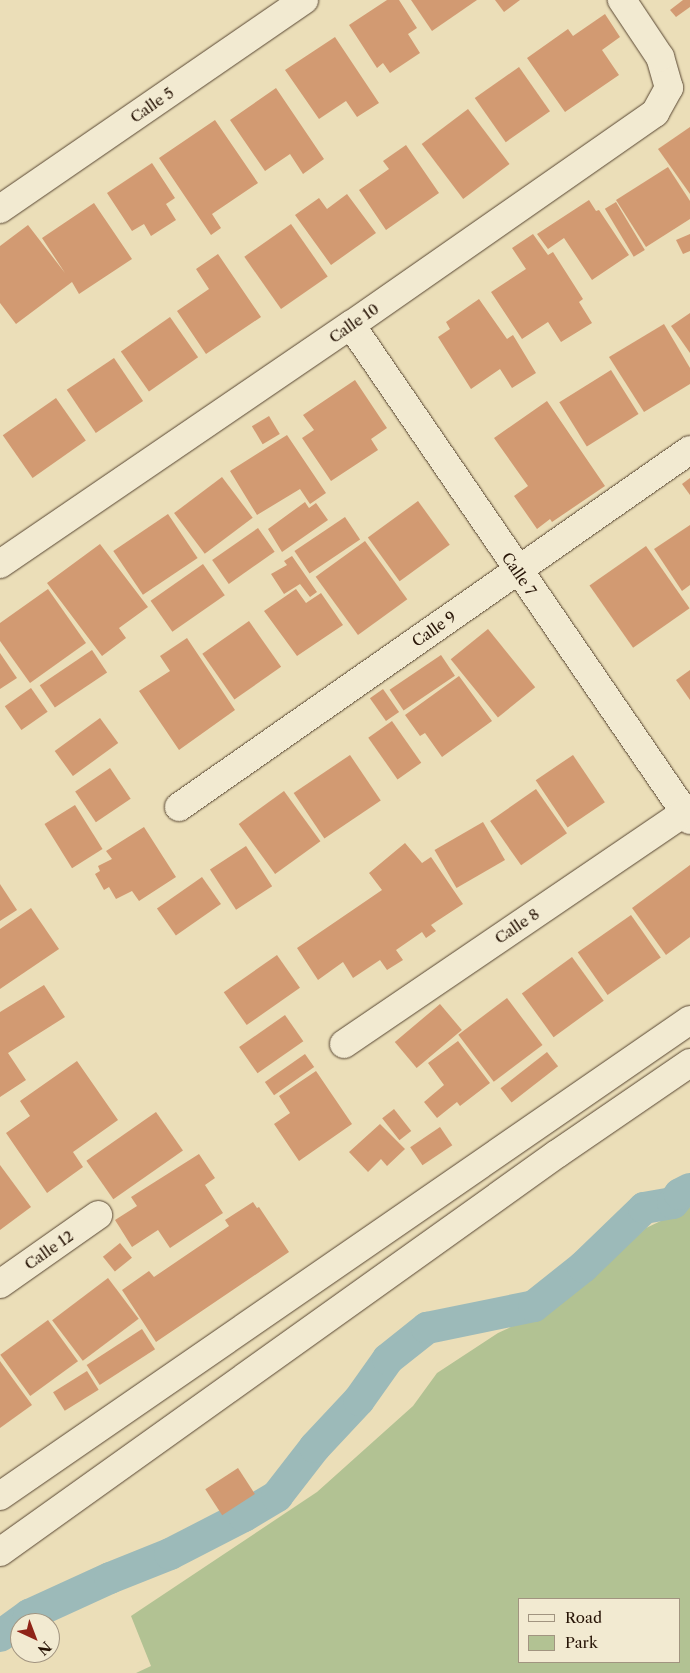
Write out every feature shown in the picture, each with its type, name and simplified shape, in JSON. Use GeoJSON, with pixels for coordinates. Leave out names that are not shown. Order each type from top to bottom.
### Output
{"type":"FeatureCollection","features":[{"type":"Feature","properties":{"kind":"street","name":"Calle 5"},"geometry":{"type":"LineString","coordinates":[[0,209],[304,0]]}},
{"type":"Feature","properties":{"kind":"street","name":"Calle 10"},"geometry":{"type":"LineString","coordinates":[[3,556],[351,326],[655,113],[669,88],[660,57],[622,0]]}},
{"type":"Feature","properties":{"kind":"street","name":"Calle 7"},"geometry":{"type":"LineString","coordinates":[[351,326],[517,571],[688,814]]}},
{"type":"Feature","properties":{"kind":"street","name":"Calle 9"},"geometry":{"type":"LineString","coordinates":[[179,807],[690,450]]}},
{"type":"Feature","properties":{"kind":"street","name":"Calle 8"},"geometry":{"type":"LineString","coordinates":[[344,1044],[688,814]]}},
{"type":"Feature","properties":{"kind":"street"},"geometry":{"type":"LineString","coordinates":[[0,1496],[690,1020]]}},
{"type":"Feature","properties":{"kind":"street"},"geometry":{"type":"LineString","coordinates":[[0,1552],[533,1172],[690,1063]]}},
{"type":"Feature","properties":{"kind":"street","name":"Calle 12"},"geometry":{"type":"LineString","coordinates":[[0,1284],[98,1215]]}},
{"type":"Feature","properties":{"kind":"green space"},"geometry":{"type":"Polygon","coordinates":[[[690,1207],[690,1673],[136,1673],[151,1666],[131,1616],[317,1492],[413,1406],[437,1373],[498,1333],[552,1308],[596,1274],[646,1228],[690,1207]]]}},
{"type":"Feature","properties":{"kind":"building"},"geometry":{"type":"Polygon","coordinates":[[[387,0],[399,0],[417,28],[408,34],[420,53],[390,73],[383,63],[377,68],[349,25],[387,0]]]}},
{"type":"Feature","properties":{"kind":"building"},"geometry":{"type":"Polygon","coordinates":[[[411,0],[477,0],[432,31],[411,0]]]}},
{"type":"Feature","properties":{"kind":"building"},"geometry":{"type":"Polygon","coordinates":[[[495,0],[520,0],[504,12],[495,0]]]}},
{"type":"Feature","properties":{"kind":"building"},"geometry":{"type":"Polygon","coordinates":[[[683,0],[690,0],[690,7],[676,17],[670,10],[683,0]]]}},
{"type":"Feature","properties":{"kind":"building"},"geometry":{"type":"Polygon","coordinates":[[[605,14],[620,37],[602,50],[619,75],[565,112],[527,58],[568,29],[573,36],[605,14]]]}},
{"type":"Feature","properties":{"kind":"building"},"geometry":{"type":"Polygon","coordinates":[[[335,37],[379,103],[357,117],[346,101],[319,119],[285,70],[335,37]]]}},
{"type":"Feature","properties":{"kind":"building"},"geometry":{"type":"Polygon","coordinates":[[[519,67],[550,111],[506,142],[475,98],[519,67]]]}},
{"type":"Feature","properties":{"kind":"building"},"geometry":{"type":"Polygon","coordinates":[[[276,88],[324,159],[303,174],[290,154],[265,171],[230,120],[276,88]]]}},
{"type":"Feature","properties":{"kind":"building"},"geometry":{"type":"Polygon","coordinates":[[[468,109],[510,164],[463,199],[422,144],[468,109]]]}},
{"type":"Feature","properties":{"kind":"building"},"geometry":{"type":"Polygon","coordinates":[[[215,120],[258,183],[212,214],[221,228],[211,235],[159,158],[215,120]]]}},
{"type":"Feature","properties":{"kind":"building"},"geometry":{"type":"Polygon","coordinates":[[[690,127],[690,194],[658,149],[690,127]]]}},
{"type":"Feature","properties":{"kind":"building"},"geometry":{"type":"Polygon","coordinates":[[[406,145],[439,193],[386,230],[359,190],[389,169],[383,161],[406,145]]]}},
{"type":"Feature","properties":{"kind":"building"},"geometry":{"type":"Polygon","coordinates":[[[152,163],[175,198],[166,204],[176,220],[151,236],[144,224],[132,231],[107,193],[152,163]]]}},
{"type":"Feature","properties":{"kind":"building"},"geometry":{"type":"Polygon","coordinates":[[[668,167],[690,201],[690,219],[646,247],[616,200],[668,167]]]}},
{"type":"Feature","properties":{"kind":"building"},"geometry":{"type":"Polygon","coordinates":[[[347,194],[376,233],[331,265],[295,215],[319,198],[327,209],[347,194]]]}},
{"type":"Feature","properties":{"kind":"building"},"geometry":{"type":"Polygon","coordinates":[[[589,200],[596,211],[599,210],[629,255],[592,280],[564,238],[548,249],[537,234],[589,200]]]}},
{"type":"Feature","properties":{"kind":"building"},"geometry":{"type":"Polygon","coordinates":[[[616,202],[645,250],[634,257],[605,209],[616,202]]]}},
{"type":"Feature","properties":{"kind":"building"},"geometry":{"type":"Polygon","coordinates":[[[94,203],[132,259],[79,294],[72,282],[16,324],[0,303],[0,246],[28,225],[65,273],[42,238],[94,203]]]}},
{"type":"Feature","properties":{"kind":"building"},"geometry":{"type":"Polygon","coordinates":[[[291,224],[328,276],[281,309],[244,257],[291,224]]]}},
{"type":"Feature","properties":{"kind":"building"},"geometry":{"type":"Polygon","coordinates":[[[533,234],[548,255],[553,252],[583,299],[579,302],[592,323],[561,342],[548,322],[522,339],[491,292],[526,269],[512,248],[533,234]]]}},
{"type":"Feature","properties":{"kind":"building"},"geometry":{"type":"Polygon","coordinates":[[[690,234],[690,251],[683,254],[676,240],[690,234]]]}},
{"type":"Feature","properties":{"kind":"building"},"geometry":{"type":"Polygon","coordinates":[[[218,254],[261,317],[206,354],[177,311],[209,289],[196,269],[218,254]]]}},
{"type":"Feature","properties":{"kind":"building"},"geometry":{"type":"Polygon","coordinates":[[[479,299],[507,339],[513,335],[536,373],[512,388],[500,369],[471,389],[438,337],[450,329],[446,322],[479,299]]]}},
{"type":"Feature","properties":{"kind":"building"},"geometry":{"type":"Polygon","coordinates":[[[690,313],[690,353],[671,326],[690,313]]]}},
{"type":"Feature","properties":{"kind":"building"},"geometry":{"type":"Polygon","coordinates":[[[170,317],[198,357],[149,392],[121,351],[170,317]]]}},
{"type":"Feature","properties":{"kind":"building"},"geometry":{"type":"Polygon","coordinates":[[[664,324],[690,368],[690,384],[644,412],[609,357],[664,324]]]}},
{"type":"Feature","properties":{"kind":"building"},"geometry":{"type":"Polygon","coordinates":[[[114,358],[143,401],[96,433],[67,390],[114,358]]]}},
{"type":"Feature","properties":{"kind":"building"},"geometry":{"type":"Polygon","coordinates":[[[611,370],[639,414],[587,446],[559,402],[611,370]]]}},
{"type":"Feature","properties":{"kind":"building"},"geometry":{"type":"Polygon","coordinates":[[[355,380],[387,428],[371,439],[378,450],[331,481],[302,438],[314,430],[303,415],[355,380]]]}},
{"type":"Feature","properties":{"kind":"building"},"geometry":{"type":"Polygon","coordinates":[[[56,398],[86,441],[33,478],[3,435],[56,398]]]}},
{"type":"Feature","properties":{"kind":"building"},"geometry":{"type":"Polygon","coordinates":[[[547,401],[605,486],[552,522],[550,519],[537,529],[514,496],[528,486],[494,438],[547,401]]]}},
{"type":"Feature","properties":{"kind":"building"},"geometry":{"type":"Polygon","coordinates":[[[269,416],[280,434],[263,444],[252,426],[269,416]]]}},
{"type":"Feature","properties":{"kind":"building"},"geometry":{"type":"Polygon","coordinates":[[[287,435],[326,493],[310,504],[300,489],[257,515],[230,471],[287,435]]]}},
{"type":"Feature","properties":{"kind":"building"},"geometry":{"type":"Polygon","coordinates":[[[222,477],[253,518],[205,554],[174,513],[222,477]]]}},
{"type":"Feature","properties":{"kind":"building"},"geometry":{"type":"Polygon","coordinates":[[[690,478],[690,495],[682,484],[690,478]]]}},
{"type":"Feature","properties":{"kind":"building"},"geometry":{"type":"Polygon","coordinates":[[[418,501],[450,545],[400,581],[368,537],[418,501]]]}},
{"type":"Feature","properties":{"kind":"building"},"geometry":{"type":"Polygon","coordinates":[[[305,502],[309,508],[316,503],[328,520],[282,552],[268,529],[305,502]]]}},
{"type":"Feature","properties":{"kind":"building"},"geometry":{"type":"Polygon","coordinates":[[[168,514],[198,558],[143,595],[113,551],[168,514]]]}},
{"type":"Feature","properties":{"kind":"building"},"geometry":{"type":"Polygon","coordinates":[[[345,517],[360,539],[310,573],[294,551],[345,517]]]}},
{"type":"Feature","properties":{"kind":"building"},"geometry":{"type":"Polygon","coordinates":[[[690,525],[690,585],[682,591],[654,549],[690,525]]]}},
{"type":"Feature","properties":{"kind":"building"},"geometry":{"type":"Polygon","coordinates":[[[258,528],[275,552],[229,584],[212,560],[258,528]]]}},
{"type":"Feature","properties":{"kind":"building"},"geometry":{"type":"Polygon","coordinates":[[[365,541],[407,599],[358,635],[316,577],[365,541]]]}},
{"type":"Feature","properties":{"kind":"building"},"geometry":{"type":"Polygon","coordinates":[[[100,544],[148,607],[119,628],[126,638],[102,656],[47,583],[100,544]]]}},
{"type":"Feature","properties":{"kind":"building"},"geometry":{"type":"Polygon","coordinates":[[[646,546],[690,608],[633,648],[589,586],[646,546]]]}},
{"type":"Feature","properties":{"kind":"building"},"geometry":{"type":"Polygon","coordinates":[[[292,556],[317,592],[310,597],[300,584],[284,594],[271,574],[287,565],[284,561],[292,556]]]}},
{"type":"Feature","properties":{"kind":"building"},"geometry":{"type":"Polygon","coordinates":[[[203,564],[225,595],[172,632],[151,601],[203,564]]]}},
{"type":"Feature","properties":{"kind":"building"},"geometry":{"type":"Polygon","coordinates":[[[48,589],[86,643],[30,683],[0,641],[0,623],[48,589]]]}},
{"type":"Feature","properties":{"kind":"building"},"geometry":{"type":"Polygon","coordinates":[[[296,589],[306,603],[321,593],[343,625],[297,656],[264,611],[296,589]]]}},
{"type":"Feature","properties":{"kind":"building"},"geometry":{"type":"Polygon","coordinates":[[[249,621],[281,667],[234,700],[202,654],[249,621]]]}},
{"type":"Feature","properties":{"kind":"building"},"geometry":{"type":"Polygon","coordinates":[[[488,629],[535,687],[498,717],[451,659],[488,629]]]}},
{"type":"Feature","properties":{"kind":"building"},"geometry":{"type":"Polygon","coordinates":[[[187,638],[235,710],[179,750],[139,691],[170,671],[160,656],[187,638]]]}},
{"type":"Feature","properties":{"kind":"building"},"geometry":{"type":"Polygon","coordinates":[[[92,650],[107,672],[55,708],[40,685],[92,650]]]}},
{"type":"Feature","properties":{"kind":"building"},"geometry":{"type":"Polygon","coordinates":[[[0,653],[17,678],[0,689],[0,653]]]}},
{"type":"Feature","properties":{"kind":"building"},"geometry":{"type":"Polygon","coordinates":[[[441,655],[455,676],[404,710],[390,690],[441,655]]]}},
{"type":"Feature","properties":{"kind":"building"},"geometry":{"type":"Polygon","coordinates":[[[690,670],[690,700],[676,680],[690,670]]]}},
{"type":"Feature","properties":{"kind":"building"},"geometry":{"type":"Polygon","coordinates":[[[459,676],[492,721],[442,757],[425,733],[420,736],[405,715],[459,676]]]}},
{"type":"Feature","properties":{"kind":"building"},"geometry":{"type":"Polygon","coordinates":[[[31,688],[48,712],[21,730],[5,706],[31,688]]]}},
{"type":"Feature","properties":{"kind":"building"},"geometry":{"type":"Polygon","coordinates":[[[383,689],[399,712],[386,721],[370,698],[383,689]]]}},
{"type":"Feature","properties":{"kind":"building"},"geometry":{"type":"Polygon","coordinates":[[[100,718],[118,743],[73,776],[55,751],[100,718]]]}},
{"type":"Feature","properties":{"kind":"building"},"geometry":{"type":"Polygon","coordinates":[[[392,721],[421,763],[397,779],[368,738],[392,721]]]}},
{"type":"Feature","properties":{"kind":"building"},"geometry":{"type":"Polygon","coordinates":[[[350,755],[381,801],[324,839],[294,793],[350,755]]]}},
{"type":"Feature","properties":{"kind":"building"},"geometry":{"type":"Polygon","coordinates":[[[573,755],[605,802],[568,827],[536,780],[573,755]]]}},
{"type":"Feature","properties":{"kind":"building"},"geometry":{"type":"Polygon","coordinates":[[[110,768],[131,799],[96,822],[75,791],[110,768]]]}},
{"type":"Feature","properties":{"kind":"building"},"geometry":{"type":"Polygon","coordinates":[[[536,789],[567,833],[521,865],[490,821],[536,789]]]}},
{"type":"Feature","properties":{"kind":"building"},"geometry":{"type":"Polygon","coordinates":[[[284,791],[320,841],[275,874],[239,824],[284,791]]]}},
{"type":"Feature","properties":{"kind":"building"},"geometry":{"type":"Polygon","coordinates":[[[75,805],[103,849],[72,868],[44,824],[75,805]]]}},
{"type":"Feature","properties":{"kind":"building"},"geometry":{"type":"Polygon","coordinates":[[[483,822],[505,860],[457,888],[435,850],[483,822]]]}},
{"type":"Feature","properties":{"kind":"building"},"geometry":{"type":"Polygon","coordinates":[[[144,827],[176,877],[139,901],[132,891],[116,899],[109,887],[104,890],[95,874],[100,871],[98,866],[112,859],[106,851],[144,827]]]}},
{"type":"Feature","properties":{"kind":"building"},"geometry":{"type":"Polygon","coordinates":[[[405,843],[422,863],[431,857],[463,904],[431,925],[436,931],[426,938],[422,932],[396,950],[403,960],[387,970],[380,960],[353,978],[343,962],[318,980],[297,948],[382,890],[369,873],[405,843]]]}},
{"type":"Feature","properties":{"kind":"building"},"geometry":{"type":"Polygon","coordinates":[[[246,846],[272,886],[236,910],[210,869],[246,846]]]}},
{"type":"Feature","properties":{"kind":"building"},"geometry":{"type":"Polygon","coordinates":[[[690,865],[690,937],[666,955],[632,908],[690,865]]]}},
{"type":"Feature","properties":{"kind":"building"},"geometry":{"type":"Polygon","coordinates":[[[202,877],[221,904],[176,936],[157,909],[202,877]]]}},
{"type":"Feature","properties":{"kind":"building"},"geometry":{"type":"Polygon","coordinates":[[[0,884],[17,910],[0,921],[0,884]]]}},
{"type":"Feature","properties":{"kind":"building"},"geometry":{"type":"Polygon","coordinates":[[[31,908],[59,949],[0,989],[0,929],[31,908]]]}},
{"type":"Feature","properties":{"kind":"building"},"geometry":{"type":"Polygon","coordinates":[[[631,915],[661,958],[608,995],[578,952],[631,915]]]}},
{"type":"Feature","properties":{"kind":"building"},"geometry":{"type":"Polygon","coordinates":[[[277,955],[300,988],[247,1025],[224,992],[277,955]]]}},
{"type":"Feature","properties":{"kind":"building"},"geometry":{"type":"Polygon","coordinates":[[[572,957],[604,1001],[554,1037],[522,993],[572,957]]]}},
{"type":"Feature","properties":{"kind":"building"},"geometry":{"type":"Polygon","coordinates":[[[44,985],[65,1017],[8,1053],[26,1080],[0,1097],[0,1012],[44,985]]]}},
{"type":"Feature","properties":{"kind":"building"},"geometry":{"type":"Polygon","coordinates":[[[507,998],[543,1045],[494,1082],[458,1035],[507,998]]]}},
{"type":"Feature","properties":{"kind":"building"},"geometry":{"type":"Polygon","coordinates":[[[440,1004],[462,1030],[417,1068],[395,1042],[440,1004]]]}},
{"type":"Feature","properties":{"kind":"building"},"geometry":{"type":"Polygon","coordinates":[[[285,1015],[303,1041],[257,1073],[239,1047],[285,1015]]]}},
{"type":"Feature","properties":{"kind":"building"},"geometry":{"type":"Polygon","coordinates":[[[458,1041],[490,1083],[460,1106],[457,1102],[437,1118],[424,1102],[444,1085],[428,1063],[458,1041]]]}},
{"type":"Feature","properties":{"kind":"building"},"geometry":{"type":"Polygon","coordinates":[[[547,1052],[558,1066],[512,1103],[501,1088],[547,1052]]]}},
{"type":"Feature","properties":{"kind":"building"},"geometry":{"type":"Polygon","coordinates":[[[305,1054],[314,1067],[274,1095],[265,1082],[305,1054]]]}},
{"type":"Feature","properties":{"kind":"building"},"geometry":{"type":"Polygon","coordinates":[[[77,1061],[118,1120],[73,1152],[83,1167],[47,1193],[6,1133],[30,1116],[20,1101],[77,1061]]]}},
{"type":"Feature","properties":{"kind":"building"},"geometry":{"type":"Polygon","coordinates":[[[316,1071],[352,1124],[299,1161],[274,1124],[290,1113],[279,1096],[316,1071]]]}},
{"type":"Feature","properties":{"kind":"building"},"geometry":{"type":"Polygon","coordinates":[[[394,1109],[411,1131],[399,1140],[382,1118],[394,1109]]]}},
{"type":"Feature","properties":{"kind":"building"},"geometry":{"type":"Polygon","coordinates":[[[156,1112],[183,1151],[113,1199],[86,1161],[156,1112]]]}},
{"type":"Feature","properties":{"kind":"building"},"geometry":{"type":"Polygon","coordinates":[[[380,1124],[405,1149],[387,1166],[381,1159],[368,1172],[349,1152],[380,1124]]]}},
{"type":"Feature","properties":{"kind":"building"},"geometry":{"type":"Polygon","coordinates":[[[440,1127],[452,1145],[422,1165],[410,1147],[440,1127]]]}},
{"type":"Feature","properties":{"kind":"building"},"geometry":{"type":"Polygon","coordinates":[[[199,1154],[215,1178],[205,1185],[223,1213],[170,1248],[158,1230],[132,1247],[115,1220],[137,1206],[131,1197],[199,1154]]]}},
{"type":"Feature","properties":{"kind":"building"},"geometry":{"type":"Polygon","coordinates":[[[0,1165],[31,1207],[0,1230],[0,1165]]]}},
{"type":"Feature","properties":{"kind":"building"},"geometry":{"type":"Polygon","coordinates":[[[253,1202],[257,1208],[259,1207],[289,1252],[156,1342],[122,1290],[149,1271],[154,1277],[229,1226],[225,1220],[253,1202]]]}},
{"type":"Feature","properties":{"kind":"building"},"geometry":{"type":"Polygon","coordinates":[[[120,1243],[132,1258],[115,1272],[103,1257],[120,1243]]]}},
{"type":"Feature","properties":{"kind":"building"},"geometry":{"type":"Polygon","coordinates":[[[108,1278],[139,1319],[83,1361],[52,1320],[108,1278]]]}},
{"type":"Feature","properties":{"kind":"building"},"geometry":{"type":"Polygon","coordinates":[[[48,1320],[78,1361],[30,1396],[0,1355],[48,1320]]]}},
{"type":"Feature","properties":{"kind":"building"},"geometry":{"type":"Polygon","coordinates":[[[142,1329],[155,1349],[100,1385],[87,1365],[142,1329]]]}},
{"type":"Feature","properties":{"kind":"building"},"geometry":{"type":"Polygon","coordinates":[[[0,1361],[32,1405],[0,1428],[0,1361]]]}},
{"type":"Feature","properties":{"kind":"building"},"geometry":{"type":"Polygon","coordinates":[[[87,1371],[99,1390],[65,1411],[53,1392],[87,1371]]]}},
{"type":"Feature","properties":{"kind":"building"},"geometry":{"type":"Polygon","coordinates":[[[238,1468],[255,1494],[222,1515],[205,1489],[238,1468]]]}},
{"type":"Feature","properties":{"kind":"waterway"},"geometry":{"type":"LineString","coordinates":[[0,1636],[29,1615],[110,1578],[170,1554],[244,1516],[277,1496],[315,1447],[359,1400],[388,1359],[427,1328],[534,1306],[583,1267],[644,1208],[673,1203],[680,1194],[690,1189]]}}]}
